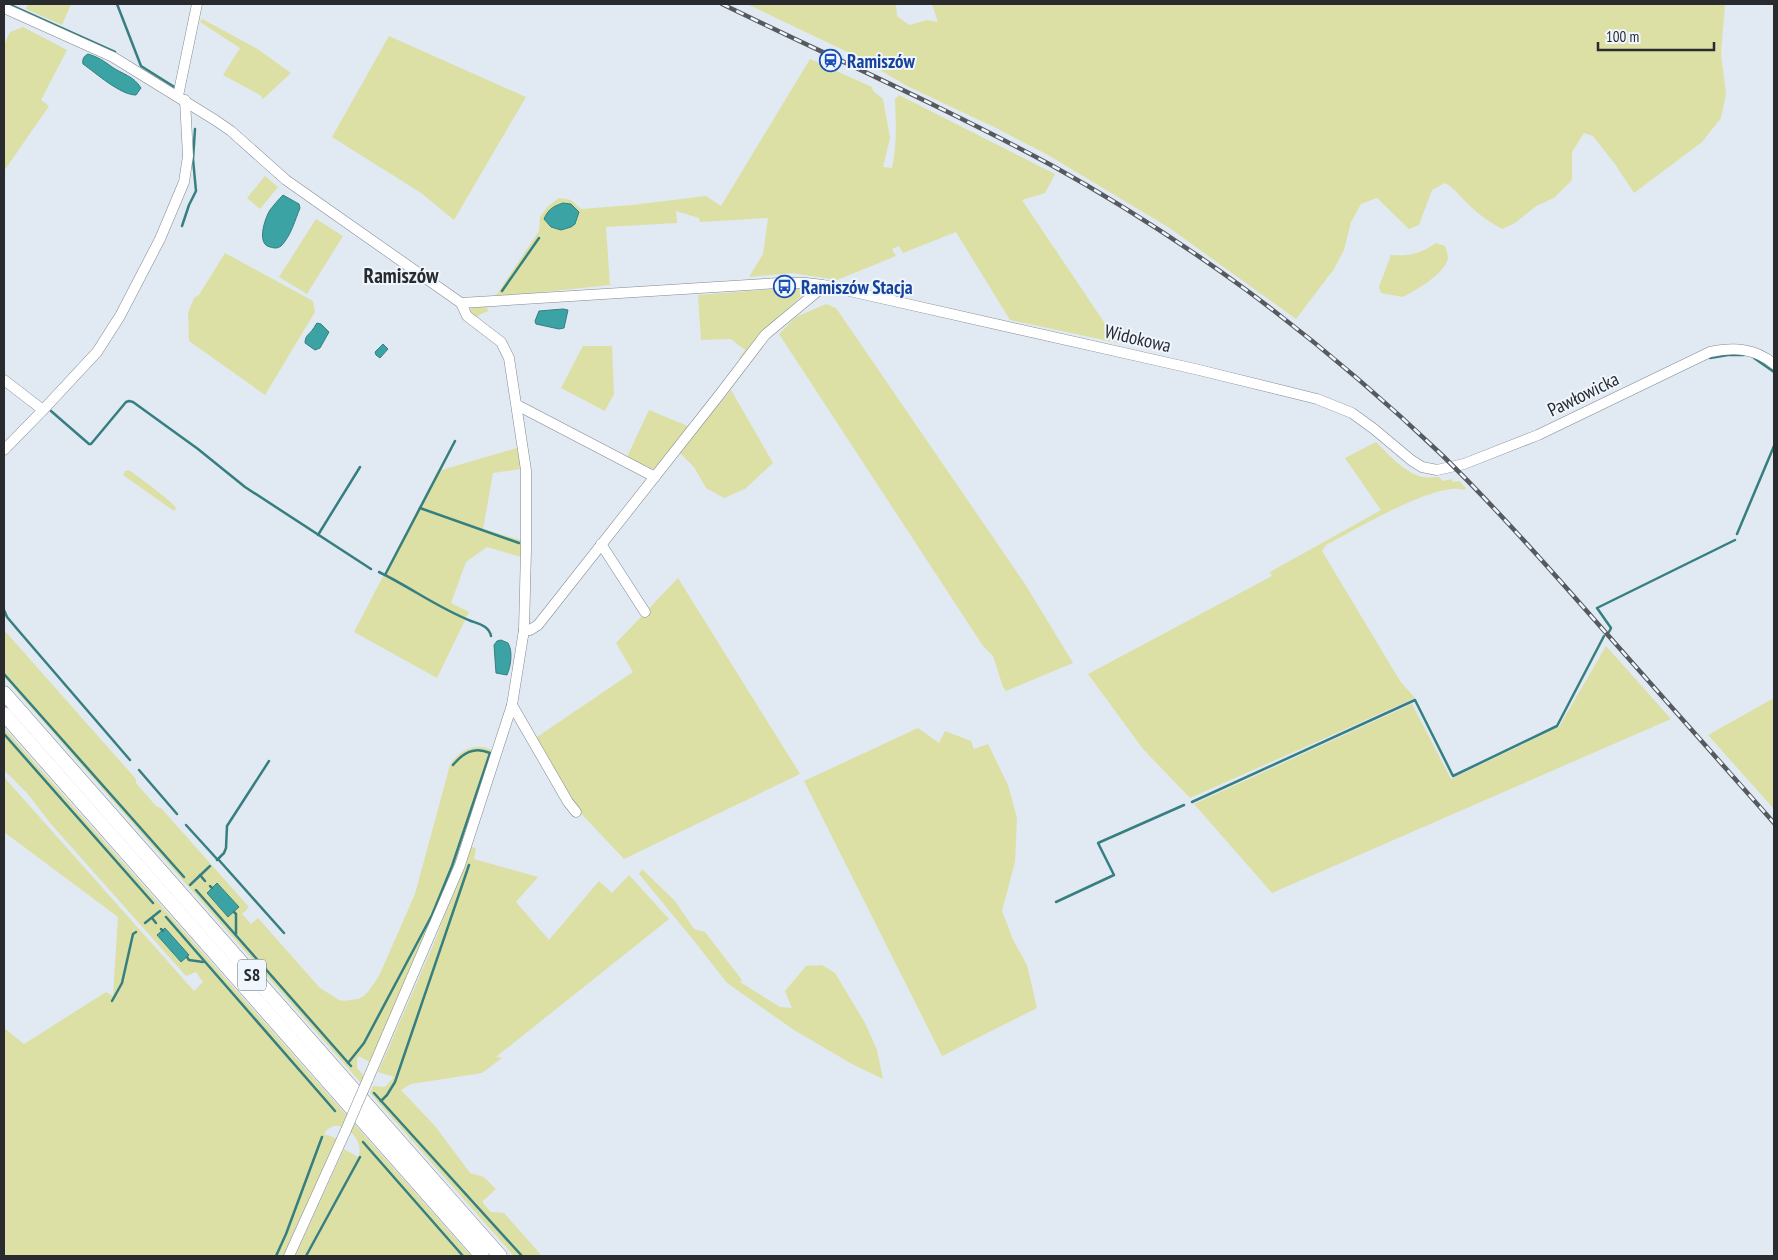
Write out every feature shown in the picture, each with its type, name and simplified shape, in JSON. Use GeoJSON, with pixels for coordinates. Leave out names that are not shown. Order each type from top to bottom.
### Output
{"type":"FeatureCollection","features":[{"type":"Feature","properties":{"kind":"highway","name":"S8"},"geometry":{"type":"LineString","coordinates":[[4,693],[500,1256]]}},
{"type":"Feature","properties":{"kind":"highway","name":"S8"},"geometry":{"type":"LineString","coordinates":[[4,714],[482,1256]]}},
{"type":"Feature","properties":{"kind":"street"},"geometry":{"type":"LineString","coordinates":[[4,450],[88,363],[105,340],[160,240],[184,182],[188,156],[181,98],[198,4]]}},
{"type":"Feature","properties":{"kind":"street"},"geometry":{"type":"LineString","coordinates":[[4,8],[113,57],[231,131],[299,190],[461,304],[467,316],[501,342],[508,358],[526,470],[524,630],[512,705],[460,865],[346,1130],[289,1256]]}},
{"type":"Feature","properties":{"kind":"street","name":"Widokowa"},"geometry":{"type":"LineString","coordinates":[[461,304],[806,282],[1195,369],[1316,399],[1345,409],[1360,418],[1406,456]]}},
{"type":"Feature","properties":{"kind":"street"},"geometry":{"type":"LineString","coordinates":[[524,630],[530,630],[538,625],[765,334],[824,286]]}},
{"type":"Feature","properties":{"kind":"street","name":"Pawłowicka"},"geometry":{"type":"LineString","coordinates":[[1406,456],[1416,464],[1432,470],[1442,470],[1464,464],[1538,435],[1689,362],[1719,350],[1734,348],[1749,350],[1774,364]]}},
{"type":"Feature","properties":{"kind":"street"},"geometry":{"type":"LineString","coordinates":[[4,380],[43,410]]}},
{"type":"Feature","properties":{"kind":"street"},"geometry":{"type":"LineString","coordinates":[[517,405],[655,477]]}},
{"type":"Feature","properties":{"kind":"street"},"geometry":{"type":"LineString","coordinates":[[601,544],[645,612]]}},
{"type":"Feature","properties":{"kind":"street"},"geometry":{"type":"LineString","coordinates":[[512,705],[568,802],[576,812]]}},
{"type":"Feature","properties":{"kind":"green space"},"geometry":{"type":"Polygon","coordinates":[[[28,4],[71,4],[62,25],[26,9],[28,4]]]}},
{"type":"Feature","properties":{"kind":"green space"},"geometry":{"type":"Polygon","coordinates":[[[747,4],[896,4],[897,16],[909,25],[927,20],[938,22],[932,4],[1725,4],[1721,54],[1726,94],[1721,118],[1702,142],[1634,193],[1615,164],[1593,136],[1584,133],[1572,152],[1572,180],[1554,198],[1536,206],[1515,223],[1502,229],[1477,212],[1455,190],[1445,183],[1432,190],[1419,225],[1409,229],[1377,198],[1361,204],[1351,222],[1344,250],[1334,269],[1296,319],[1168,227],[1048,155],[907,86],[860,58],[747,4]]]}},
{"type":"Feature","properties":{"kind":"green space"},"geometry":{"type":"Polygon","coordinates":[[[202,19],[256,48],[291,73],[263,99],[260,95],[223,75],[240,48],[200,22],[202,19]]]}},
{"type":"Feature","properties":{"kind":"green space"},"geometry":{"type":"Polygon","coordinates":[[[23,27],[67,50],[41,100],[49,106],[4,171],[4,45],[10,32],[23,27]]]}},
{"type":"Feature","properties":{"kind":"green space"},"geometry":{"type":"Polygon","coordinates":[[[389,36],[526,97],[454,220],[421,193],[332,137],[389,36]]]}},
{"type":"Feature","properties":{"kind":"green space"},"geometry":{"type":"Polygon","coordinates":[[[810,59],[872,87],[873,91],[883,99],[890,138],[883,167],[892,168],[894,159],[895,99],[899,95],[1055,174],[1045,193],[1022,200],[1118,343],[1010,320],[956,232],[903,253],[899,246],[892,249],[896,256],[837,280],[792,273],[749,277],[763,254],[768,218],[700,222],[699,218],[676,211],[677,223],[606,227],[610,285],[495,297],[539,231],[540,217],[547,207],[559,198],[571,200],[581,209],[706,196],[721,206],[810,59]],[[579,212],[551,227],[569,228],[579,212]]]}},
{"type":"Feature","properties":{"kind":"green space"},"geometry":{"type":"Polygon","coordinates":[[[265,176],[278,187],[260,209],[247,198],[265,176]]]}},
{"type":"Feature","properties":{"kind":"green space"},"geometry":{"type":"Polygon","coordinates":[[[316,219],[343,236],[307,294],[279,277],[316,219]]]}},
{"type":"Feature","properties":{"kind":"green space"},"geometry":{"type":"Polygon","coordinates":[[[1436,243],[1445,246],[1448,258],[1442,270],[1436,276],[1403,297],[1381,293],[1379,287],[1391,255],[1415,254],[1436,243]]]}},
{"type":"Feature","properties":{"kind":"green space"},"geometry":{"type":"Polygon","coordinates":[[[225,253],[313,301],[315,312],[265,395],[189,341],[188,313],[194,298],[199,295],[225,253]]]}},
{"type":"Feature","properties":{"kind":"green space"},"geometry":{"type":"Polygon","coordinates":[[[785,288],[803,289],[804,294],[774,321],[743,362],[739,358],[745,350],[731,339],[701,340],[698,295],[785,288]]]}},
{"type":"Feature","properties":{"kind":"green space"},"geometry":{"type":"Polygon","coordinates":[[[826,304],[836,308],[1025,584],[1073,663],[1006,691],[1003,687],[993,656],[983,646],[779,334],[796,317],[826,304]]]}},
{"type":"Feature","properties":{"kind":"green space"},"geometry":{"type":"Polygon","coordinates":[[[487,305],[488,311],[479,315],[476,320],[470,314],[471,307],[487,305]]]}},
{"type":"Feature","properties":{"kind":"green space"},"geometry":{"type":"Polygon","coordinates":[[[583,346],[612,346],[614,394],[605,411],[561,388],[583,346]]]}},
{"type":"Feature","properties":{"kind":"green space"},"geometry":{"type":"Polygon","coordinates":[[[731,390],[773,463],[745,489],[724,498],[706,488],[694,467],[679,452],[731,390]]]}},
{"type":"Feature","properties":{"kind":"green space"},"geometry":{"type":"Polygon","coordinates":[[[649,410],[690,427],[659,466],[653,469],[627,457],[649,410]]]}},
{"type":"Feature","properties":{"kind":"green space"},"geometry":{"type":"Polygon","coordinates":[[[1376,442],[1409,472],[1424,477],[1439,477],[1443,481],[1452,479],[1453,482],[1459,481],[1466,488],[1464,490],[1452,489],[1435,492],[1395,508],[1326,545],[1322,551],[1400,681],[1415,698],[1190,798],[1143,749],[1088,674],[1272,576],[1270,572],[1381,510],[1345,458],[1376,442]]]}},
{"type":"Feature","properties":{"kind":"green space"},"geometry":{"type":"Polygon","coordinates":[[[517,448],[521,469],[493,473],[483,529],[524,541],[521,557],[487,547],[466,562],[451,603],[469,612],[437,678],[354,632],[438,471],[517,448]]]}},
{"type":"Feature","properties":{"kind":"green space"},"geometry":{"type":"Polygon","coordinates":[[[125,471],[131,471],[163,496],[174,505],[176,508],[174,511],[123,475],[125,471]]]}},
{"type":"Feature","properties":{"kind":"green space"},"geometry":{"type":"Polygon","coordinates":[[[678,578],[800,774],[624,859],[571,803],[534,739],[633,672],[616,643],[678,578]]]}},
{"type":"Feature","properties":{"kind":"green space"},"geometry":{"type":"Polygon","coordinates":[[[4,630],[136,779],[136,783],[156,806],[161,808],[249,907],[242,914],[251,924],[258,918],[320,988],[339,1000],[358,999],[364,996],[379,976],[415,894],[450,765],[463,751],[475,747],[487,748],[493,751],[463,849],[371,1063],[359,1056],[357,1058],[357,1068],[364,1076],[361,1083],[4,677],[4,630]]]}},
{"type":"Feature","properties":{"kind":"green space"},"geometry":{"type":"Polygon","coordinates":[[[1606,646],[1671,719],[1272,893],[1194,804],[1412,704],[1451,779],[1559,727],[1606,646]]]}},
{"type":"Feature","properties":{"kind":"green space"},"geometry":{"type":"Polygon","coordinates":[[[1774,698],[1774,809],[1708,735],[1774,698]]]}},
{"type":"Feature","properties":{"kind":"green space"},"geometry":{"type":"Polygon","coordinates":[[[4,728],[471,1256],[295,1256],[344,1149],[358,1157],[360,1150],[355,1137],[350,1131],[336,1126],[330,1128],[324,1134],[338,1139],[285,1256],[4,1256],[4,1028],[24,1044],[106,992],[113,996],[118,917],[4,832],[4,777],[194,991],[203,982],[196,972],[186,976],[51,824],[27,793],[4,770],[4,728]]]}},
{"type":"Feature","properties":{"kind":"green space"},"geometry":{"type":"Polygon","coordinates":[[[918,728],[939,743],[945,731],[971,741],[974,749],[988,744],[1008,785],[1017,818],[1015,862],[1002,911],[1014,942],[1027,965],[1037,1008],[942,1056],[804,781],[918,728]]]}},
{"type":"Feature","properties":{"kind":"green space"},"geometry":{"type":"Polygon","coordinates":[[[471,847],[476,848],[474,859],[538,877],[516,902],[549,940],[599,881],[612,893],[629,875],[669,919],[496,1057],[502,1058],[482,1073],[411,1084],[401,1090],[435,1126],[470,1173],[484,1177],[496,1189],[483,1203],[491,1212],[504,1213],[542,1256],[514,1256],[370,1093],[373,1086],[385,1087],[394,1077],[378,1072],[434,943],[471,847]]]}},
{"type":"Feature","properties":{"kind":"green space"},"geometry":{"type":"Polygon","coordinates":[[[642,869],[675,901],[694,929],[705,932],[742,980],[740,982],[780,1007],[792,1008],[785,991],[806,966],[822,965],[835,973],[865,1023],[877,1050],[883,1079],[852,1064],[794,1030],[727,983],[639,874],[642,869]]]}},
{"type":"Feature","properties":{"kind":"water"},"geometry":{"type":"Polygon","coordinates":[[[88,54],[101,59],[135,81],[141,88],[136,95],[116,88],[83,64],[85,56],[88,54]]]}},
{"type":"Feature","properties":{"kind":"water"},"geometry":{"type":"Polygon","coordinates":[[[283,195],[299,204],[300,208],[287,238],[280,247],[273,248],[266,245],[263,241],[263,230],[270,210],[283,195]]]}},
{"type":"Feature","properties":{"kind":"water"},"geometry":{"type":"Polygon","coordinates":[[[563,203],[571,204],[579,212],[575,224],[561,230],[551,227],[544,219],[552,208],[563,203]]]}},
{"type":"Feature","properties":{"kind":"water"},"geometry":{"type":"Polygon","coordinates":[[[568,310],[564,328],[559,329],[536,324],[535,321],[539,311],[568,310]]]}},
{"type":"Feature","properties":{"kind":"water"},"geometry":{"type":"Polygon","coordinates":[[[317,323],[321,324],[329,332],[320,348],[315,350],[305,343],[305,340],[317,323]]]}},
{"type":"Feature","properties":{"kind":"water"},"geometry":{"type":"Polygon","coordinates":[[[383,344],[388,349],[380,358],[375,352],[383,344]]]}},
{"type":"Feature","properties":{"kind":"water"},"geometry":{"type":"Polygon","coordinates":[[[501,640],[508,643],[511,650],[507,675],[496,673],[494,645],[497,641],[501,640]]]}},
{"type":"Feature","properties":{"kind":"water"},"geometry":{"type":"Polygon","coordinates":[[[217,883],[239,907],[228,917],[207,893],[217,883]]]}},
{"type":"Feature","properties":{"kind":"water"},"geometry":{"type":"Polygon","coordinates":[[[165,928],[189,955],[181,962],[157,935],[165,928]]]}},
{"type":"Feature","properties":{"kind":"waterway"},"geometry":{"type":"LineString","coordinates":[[8,4],[115,52]]}},
{"type":"Feature","properties":{"kind":"waterway"},"geometry":{"type":"LineString","coordinates":[[117,4],[141,66],[176,88]]}},
{"type":"Feature","properties":{"kind":"waterway"},"geometry":{"type":"LineString","coordinates":[[182,226],[196,191],[193,159],[195,129]]}},
{"type":"Feature","properties":{"kind":"waterway"},"geometry":{"type":"LineString","coordinates":[[502,291],[539,238]]}},
{"type":"Feature","properties":{"kind":"waterway"},"geometry":{"type":"LineString","coordinates":[[1710,358],[1744,355]]}},
{"type":"Feature","properties":{"kind":"waterway"},"geometry":{"type":"LineString","coordinates":[[1754,358],[1774,372]]}},
{"type":"Feature","properties":{"kind":"waterway"},"geometry":{"type":"LineString","coordinates":[[51,411],[91,444],[126,402],[133,402],[198,449],[245,487],[371,569]]}},
{"type":"Feature","properties":{"kind":"waterway"},"geometry":{"type":"LineString","coordinates":[[385,575],[455,441]]}},
{"type":"Feature","properties":{"kind":"waterway"},"geometry":{"type":"LineString","coordinates":[[1737,534],[1774,446]]}},
{"type":"Feature","properties":{"kind":"waterway"},"geometry":{"type":"LineString","coordinates":[[318,535],[360,467]]}},
{"type":"Feature","properties":{"kind":"waterway"},"geometry":{"type":"LineString","coordinates":[[420,508],[519,543]]}},
{"type":"Feature","properties":{"kind":"waterway"},"geometry":{"type":"LineString","coordinates":[[1609,632],[1611,628],[1597,608],[1735,540]]}},
{"type":"Feature","properties":{"kind":"waterway"},"geometry":{"type":"LineString","coordinates":[[379,572],[447,610],[483,626],[491,636]]}},
{"type":"Feature","properties":{"kind":"waterway"},"geometry":{"type":"LineString","coordinates":[[4,610],[7,617],[130,760]]}},
{"type":"Feature","properties":{"kind":"waterway"},"geometry":{"type":"LineString","coordinates":[[1192,802],[1415,700],[1453,776],[1557,726],[1604,636]]}},
{"type":"Feature","properties":{"kind":"waterway"},"geometry":{"type":"LineString","coordinates":[[4,674],[184,877]]}},
{"type":"Feature","properties":{"kind":"waterway"},"geometry":{"type":"LineString","coordinates":[[4,734],[153,903]]}},
{"type":"Feature","properties":{"kind":"waterway"},"geometry":{"type":"LineString","coordinates":[[348,1063],[364,1043],[432,915],[452,866],[490,753],[479,750],[469,752],[453,765]]}},
{"type":"Feature","properties":{"kind":"waterway"},"geometry":{"type":"LineString","coordinates":[[217,860],[226,848],[227,826],[269,761]]}},
{"type":"Feature","properties":{"kind":"waterway"},"geometry":{"type":"LineString","coordinates":[[139,770],[177,814]]}},
{"type":"Feature","properties":{"kind":"waterway"},"geometry":{"type":"LineString","coordinates":[[1056,902],[1114,875],[1098,843],[1184,805]]}},
{"type":"Feature","properties":{"kind":"waterway"},"geometry":{"type":"LineString","coordinates":[[186,825],[217,859]]}},
{"type":"Feature","properties":{"kind":"waterway"},"geometry":{"type":"LineString","coordinates":[[218,859],[284,933]]}},
{"type":"Feature","properties":{"kind":"waterway"},"geometry":{"type":"LineString","coordinates":[[381,1101],[395,1082],[469,865]]}},
{"type":"Feature","properties":{"kind":"waterway"},"geometry":{"type":"LineString","coordinates":[[190,885],[210,866]]}},
{"type":"Feature","properties":{"kind":"waterway"},"geometry":{"type":"LineString","coordinates":[[200,875],[205,881]]}},
{"type":"Feature","properties":{"kind":"waterway"},"geometry":{"type":"LineString","coordinates":[[196,890],[351,1066]]}},
{"type":"Feature","properties":{"kind":"waterway"},"geometry":{"type":"LineString","coordinates":[[145,923],[160,911]]}},
{"type":"Feature","properties":{"kind":"waterway"},"geometry":{"type":"LineString","coordinates":[[234,912],[236,914],[236,934]]}},
{"type":"Feature","properties":{"kind":"waterway"},"geometry":{"type":"LineString","coordinates":[[166,917],[335,1111]]}},
{"type":"Feature","properties":{"kind":"waterway"},"geometry":{"type":"LineString","coordinates":[[152,918],[156,923]]}},
{"type":"Feature","properties":{"kind":"waterway"},"geometry":{"type":"LineString","coordinates":[[112,1001],[122,983],[133,934],[136,932]]}},
{"type":"Feature","properties":{"kind":"waterway"},"geometry":{"type":"LineString","coordinates":[[187,957],[189,960],[203,962]]}},
{"type":"Feature","properties":{"kind":"waterway"},"geometry":{"type":"LineString","coordinates":[[374,1093],[522,1256]]}},
{"type":"Feature","properties":{"kind":"waterway"},"geometry":{"type":"LineString","coordinates":[[276,1256],[322,1137]]}},
{"type":"Feature","properties":{"kind":"waterway"},"geometry":{"type":"LineString","coordinates":[[363,1142],[463,1256]]}},
{"type":"Feature","properties":{"kind":"waterway"},"geometry":{"type":"LineString","coordinates":[[306,1256],[360,1157]]}},
{"type":"Feature","properties":{"kind":"railway"},"geometry":{"type":"LineString","coordinates":[[722,4],[970,123],[1076,179],[1198,256],[1296,328],[1395,411],[1483,496],[1774,823]]}},
{"type":"Feature","properties":{"kind":"place","name":"Ramiszów"},"geometry":{"type":"Point","coordinates":[831,61]}},
{"type":"Feature","properties":{"kind":"place","name":"Ramiszów Stacja"},"geometry":{"type":"Point","coordinates":[785,287]}},
{"type":"Feature","properties":{"kind":"district","name":"Ramiszów"},"geometry":{"type":"Point","coordinates":[401,276]}}]}
